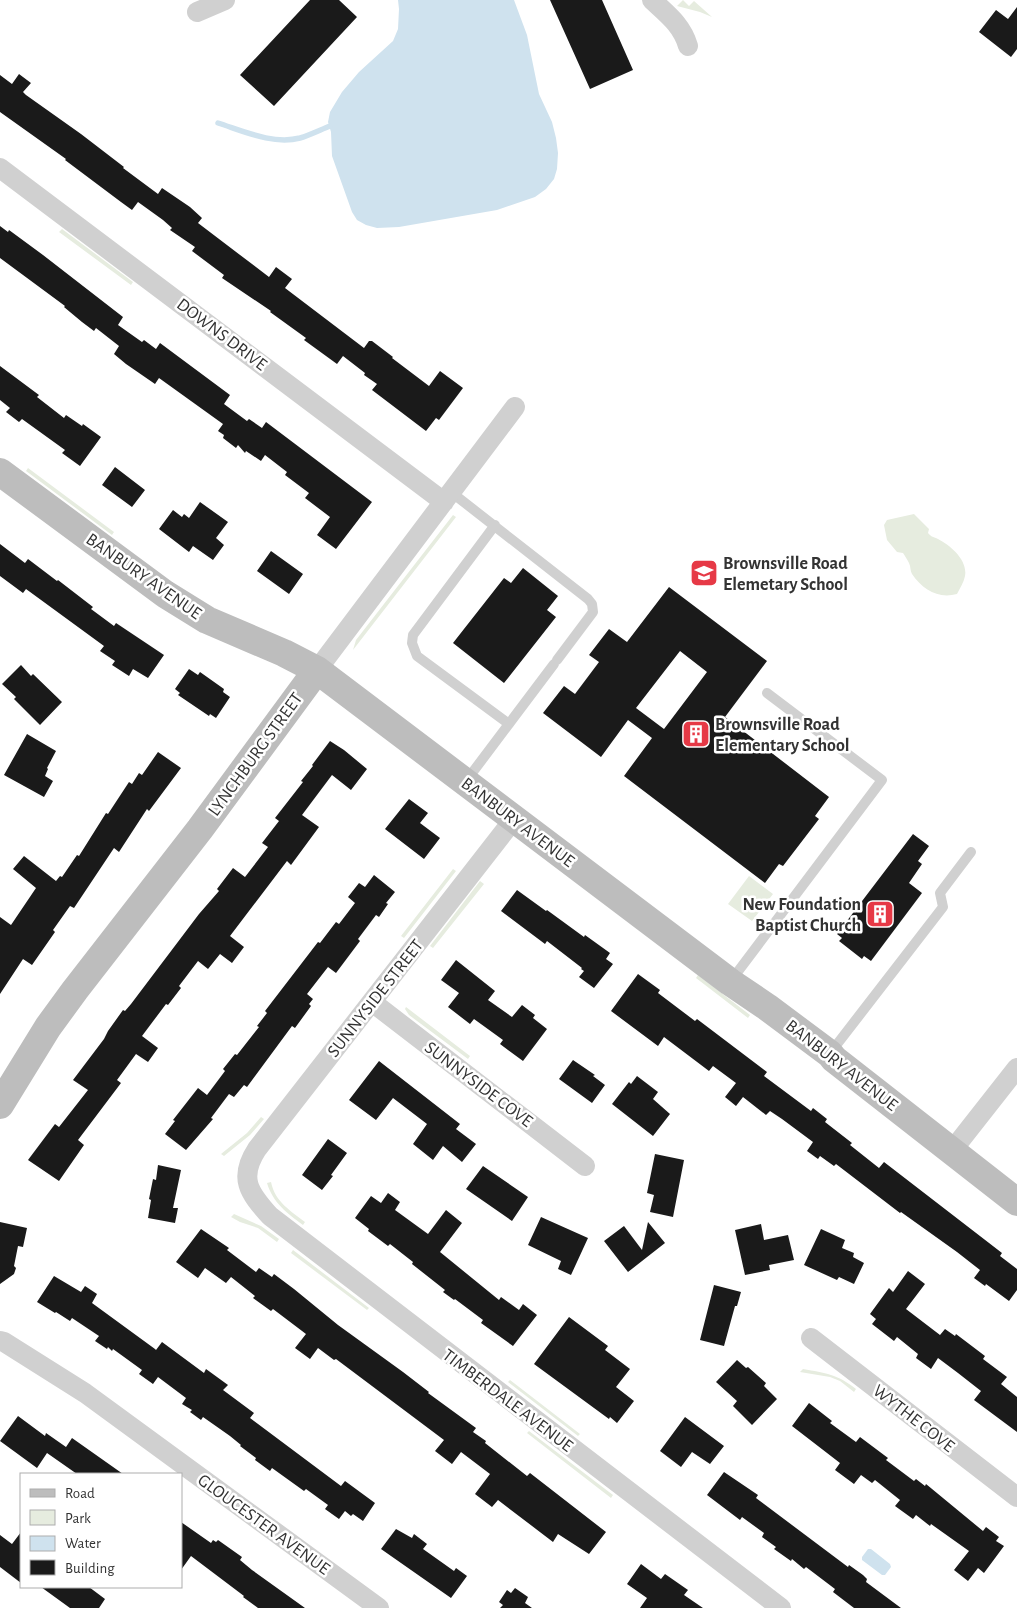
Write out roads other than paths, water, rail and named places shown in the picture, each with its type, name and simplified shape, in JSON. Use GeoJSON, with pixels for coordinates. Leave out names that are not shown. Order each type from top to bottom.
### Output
{"type":"FeatureCollection","features":[{"type":"Feature","properties":{"kind":"street"},"geometry":{"type":"LineString","coordinates":[[197,12],[225,0]]}},
{"type":"Feature","properties":{"kind":"street"},"geometry":{"type":"LineString","coordinates":[[652,0],[679,25],[686,36],[688,46]]}},
{"type":"Feature","properties":{"kind":"street","name":"DOWNS DRIVE"},"geometry":{"type":"LineString","coordinates":[[0,168],[447,497]]}},
{"type":"Feature","properties":{"kind":"street","name":"LYNCHBURG STREET"},"geometry":{"type":"LineString","coordinates":[[0,1105],[65,1003],[200,829],[515,407]]}},
{"type":"Feature","properties":{"kind":"street","name":"BANBURY AVENUE"},"geometry":{"type":"LineString","coordinates":[[0,472],[165,594],[191,611],[317,670],[730,982],[830,1054],[951,1152],[1017,1202]]}},
{"type":"Feature","properties":{"kind":"street","name":"SUNNYSIDE STREET"},"geometry":{"type":"LineString","coordinates":[[247,1182],[246,1174],[252,1156],[257,1149],[514,820]]}},
{"type":"Feature","properties":{"kind":"street","name":"SUNNYSIDE COVE"},"geometry":{"type":"LineString","coordinates":[[372,1002],[586,1166]]}},
{"type":"Feature","properties":{"kind":"street"},"geometry":{"type":"LineString","coordinates":[[951,1152],[1017,1068]]}},
{"type":"Feature","properties":{"kind":"street","name":"TIMBERDALE AVENUE"},"geometry":{"type":"LineString","coordinates":[[247,1182],[250,1192],[270,1216],[781,1608]]}},
{"type":"Feature","properties":{"kind":"street","name":"WYTHE COVE"},"geometry":{"type":"LineString","coordinates":[[811,1338],[1017,1498]]}},
{"type":"Feature","properties":{"kind":"street","name":"GLOUCESTER AVENUE"},"geometry":{"type":"LineString","coordinates":[[0,1341],[85,1393],[379,1608]]}},
{"type":"Feature","properties":{"kind":"lane"},"geometry":{"type":"LineString","coordinates":[[447,497],[495,525],[588,598],[592,604],[593,612],[465,782]]}},
{"type":"Feature","properties":{"kind":"lane"},"geometry":{"type":"LineString","coordinates":[[495,525],[413,635],[412,643],[417,656],[509,724]]}},
{"type":"Feature","properties":{"kind":"lane"},"geometry":{"type":"LineString","coordinates":[[730,982],[882,780],[767,693]]}},
{"type":"Feature","properties":{"kind":"lane"},"geometry":{"type":"LineString","coordinates":[[830,1054],[943,906],[940,894],[971,852]]}},
{"type":"Feature","properties":{"kind":"water"},"geometry":{"type":"Polygon","coordinates":[[[398,0],[514,0],[527,35],[539,94],[552,122],[556,138],[558,153],[557,169],[554,179],[546,189],[535,197],[497,210],[399,227],[377,228],[357,220],[352,212],[332,156],[331,132],[328,122],[330,112],[342,92],[359,72],[393,41],[398,29],[398,0]]]}},
{"type":"Feature","properties":{"kind":"water"},"geometry":{"type":"Polygon","coordinates":[[[868,1549],[871,1549],[890,1564],[891,1567],[885,1575],[882,1575],[862,1560],[868,1549]]]}},
{"type":"Feature","properties":{"kind":"waterway"},"geometry":{"type":"LineString","coordinates":[[218,123],[258,136],[279,140],[300,138],[330,126]]}},
{"type":"Feature","properties":{"kind":"place","name":"Brownsville Road Elemetary School"},"geometry":{"type":"Point","coordinates":[704,573]}},
{"type":"Feature","properties":{"kind":"place","name":"Brownsville Road Elementary School"},"geometry":{"type":"Point","coordinates":[696,734]}},
{"type":"Feature","properties":{"kind":"place","name":"New Foundation Baptist Church"},"geometry":{"type":"Point","coordinates":[880,914]}}]}
